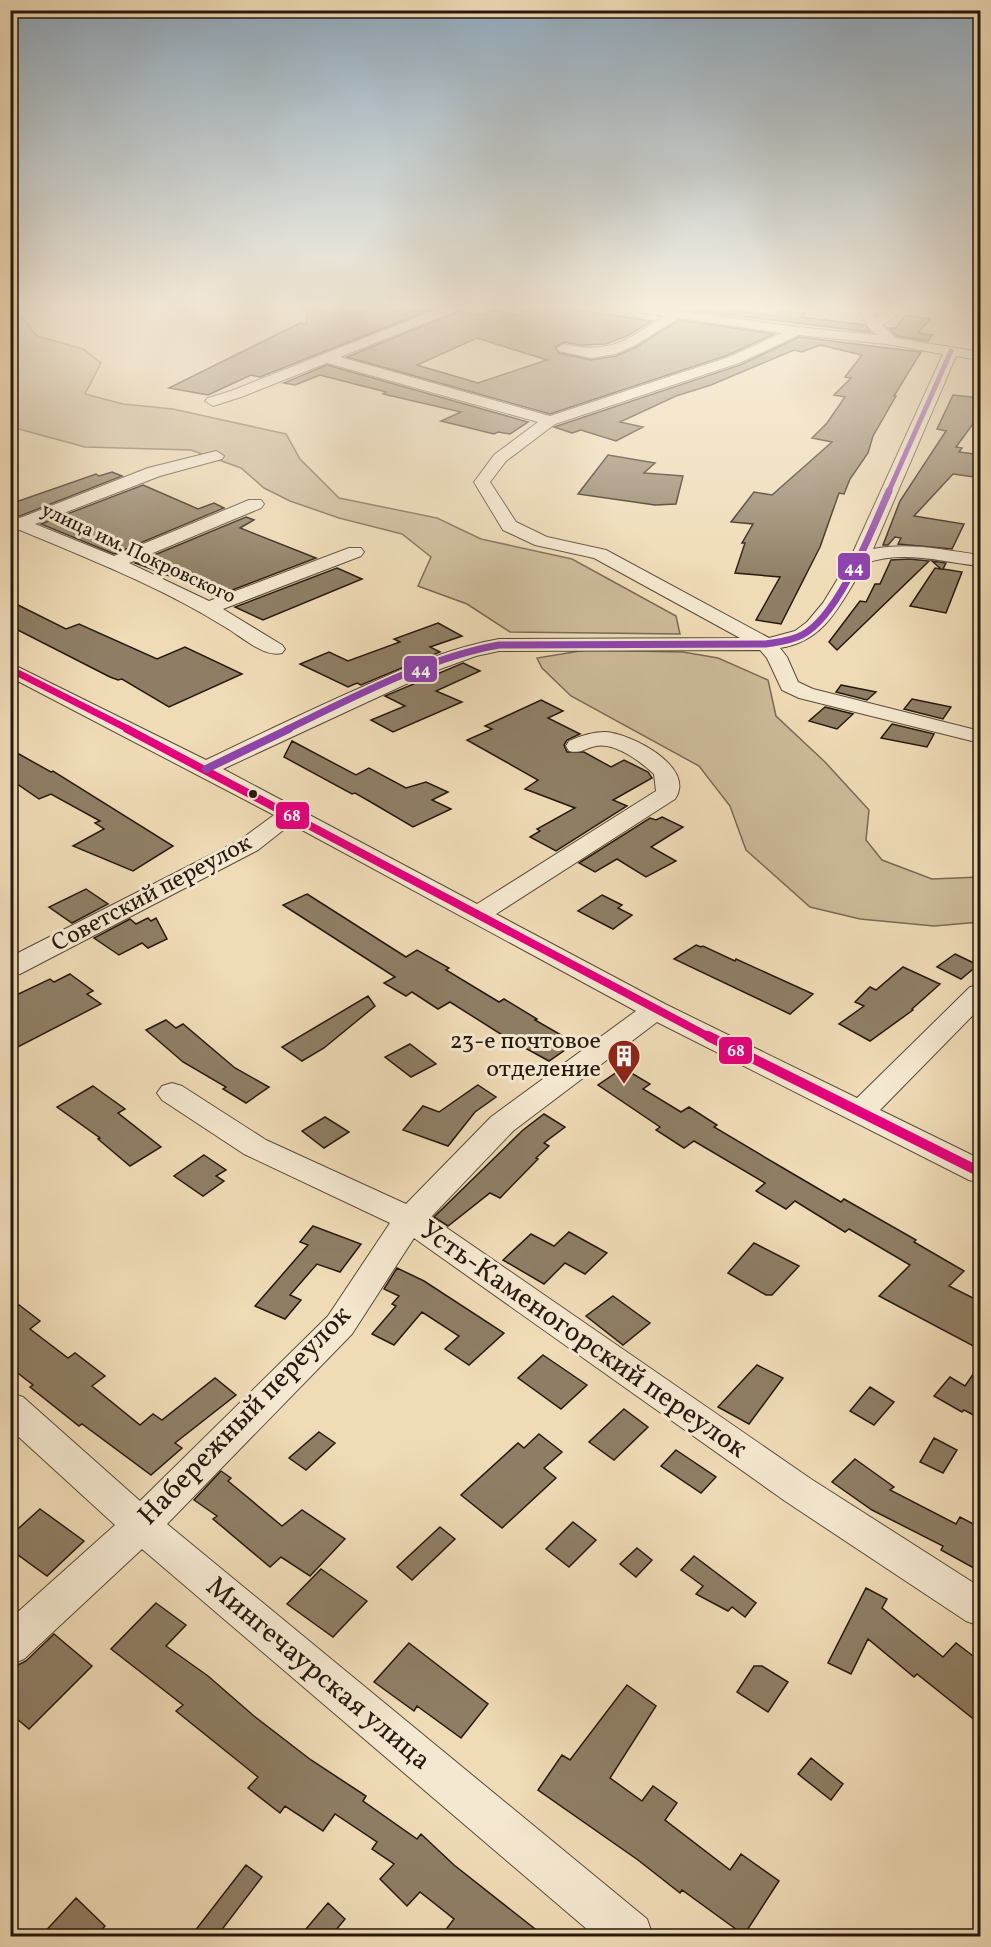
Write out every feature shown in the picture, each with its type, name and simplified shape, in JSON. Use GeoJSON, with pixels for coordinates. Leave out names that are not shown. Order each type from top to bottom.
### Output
{"type":"FeatureCollection","features":[{"type":"Feature","properties":{"kind":"street"},"geometry":{"type":"LineString","coordinates":[[213,401],[219,399]]}},
{"type":"Feature","properties":{"kind":"street"},"geometry":{"type":"LineString","coordinates":[[472,399],[550,421]]}},
{"type":"Feature","properties":{"kind":"street"},"geometry":{"type":"LineString","coordinates":[[617,399],[550,421],[500,458],[482,482],[509,526],[541,541],[600,554],[766,644],[777,657],[789,686],[806,694],[981,737]]}},
{"type":"Feature","properties":{"kind":"street"},"geometry":{"type":"LineString","coordinates":[[206,769],[363,694],[450,656],[475,648],[499,645],[766,644],[784,643],[808,633],[826,614],[848,573],[859,559],[930,399]]}},
{"type":"Feature","properties":{"kind":"street"},"geometry":{"type":"LineString","coordinates":[[16,523],[154,472],[216,456]]}},
{"type":"Feature","properties":{"kind":"street"},"geometry":{"type":"LineString","coordinates":[[114,563],[255,504]]}},
{"type":"Feature","properties":{"kind":"street","name":"улица им. Покровского"},"geometry":{"type":"LineString","coordinates":[[16,523],[114,563],[208,608],[275,650]]}},
{"type":"Feature","properties":{"kind":"street"},"geometry":{"type":"LineString","coordinates":[[859,559],[874,553],[896,550],[981,561]]}},
{"type":"Feature","properties":{"kind":"street"},"geometry":{"type":"LineString","coordinates":[[208,608],[355,552]]}},
{"type":"Feature","properties":{"kind":"street"},"geometry":{"type":"LineString","coordinates":[[10,669],[206,769],[655,1010],[981,1172]]}},
{"type":"Feature","properties":{"kind":"street"},"geometry":{"type":"LineString","coordinates":[[477,915],[667,794],[669,785],[664,770],[647,757],[610,739],[589,740],[577,746]]}},
{"type":"Feature","properties":{"kind":"street","name":"Советский переулок"},"geometry":{"type":"LineString","coordinates":[[10,969],[249,845],[290,814]]}},
{"type":"Feature","properties":{"kind":"street"},"geometry":{"type":"LineString","coordinates":[[861,1112],[981,993]]}},
{"type":"Feature","properties":{"kind":"street","name":"Набережный переулок"},"geometry":{"type":"LineString","coordinates":[[10,1646],[141,1525],[340,1325],[410,1219],[502,1124],[655,1010]]}},
{"type":"Feature","properties":{"kind":"street","name":"Усть-Каменогорский переулок"},"geometry":{"type":"LineString","coordinates":[[172,1094],[255,1147],[410,1219],[798,1490],[981,1608]]}},
{"type":"Feature","properties":{"kind":"street","name":"Мингечаурская улица"},"geometry":{"type":"LineString","coordinates":[[10,1407],[141,1525],[630,1936]]}},
{"type":"Feature","properties":{"kind":"shaded area"},"geometry":{"type":"Polygon","coordinates":[[[11,399],[103,399],[123,404],[173,409],[286,434],[300,459],[339,498],[437,518],[481,539],[572,559],[676,616],[680,634],[510,632],[467,604],[418,586],[431,557],[402,534],[339,518],[290,501],[264,488],[241,468],[191,450],[85,447],[11,427],[11,399]]]}},
{"type":"Feature","properties":{"kind":"shaded area"},"geometry":{"type":"Polygon","coordinates":[[[586,650],[683,652],[718,658],[768,680],[776,716],[825,762],[869,810],[866,840],[882,860],[932,879],[980,877],[980,922],[934,926],[860,919],[810,907],[746,850],[730,806],[699,766],[571,696],[542,668],[537,658],[586,650]]]}},
{"type":"Feature","properties":{"kind":"building"},"geometry":{"type":"Polygon","coordinates":[[[404,399],[446,399],[528,422],[510,434],[498,432],[494,434],[441,421],[461,412],[404,399]]]}},
{"type":"Feature","properties":{"kind":"building"},"geometry":{"type":"Polygon","coordinates":[[[496,399],[596,399],[550,414],[496,399]]]}},
{"type":"Feature","properties":{"kind":"building"},"geometry":{"type":"Polygon","coordinates":[[[638,399],[670,399],[620,422],[643,427],[616,441],[581,430],[572,433],[554,427],[638,399]]]}},
{"type":"Feature","properties":{"kind":"building"},"geometry":{"type":"Polygon","coordinates":[[[844,399],[894,399],[873,436],[868,453],[850,479],[844,494],[839,493],[820,547],[781,624],[756,620],[780,577],[735,573],[745,543],[742,543],[753,524],[731,522],[754,492],[772,495],[832,442],[812,438],[827,423],[844,399]]]}},
{"type":"Feature","properties":{"kind":"building"},"geometry":{"type":"Polygon","coordinates":[[[951,399],[981,399],[981,413],[956,447],[962,448],[959,452],[981,455],[981,478],[953,474],[914,516],[964,524],[952,549],[898,544],[901,538],[895,537],[888,545],[883,545],[900,501],[946,431],[937,429],[951,399]]]}},
{"type":"Feature","properties":{"kind":"building"},"geometry":{"type":"Polygon","coordinates":[[[608,455],[655,463],[644,473],[683,476],[676,504],[655,505],[578,494],[608,455]]]}},
{"type":"Feature","properties":{"kind":"building"},"geometry":{"type":"Polygon","coordinates":[[[112,472],[122,476],[20,516],[10,513],[10,504],[96,474],[99,476],[112,472]]]}},
{"type":"Feature","properties":{"kind":"building"},"geometry":{"type":"Polygon","coordinates":[[[143,485],[198,509],[214,503],[224,508],[114,554],[41,524],[143,485]]]}},
{"type":"Feature","properties":{"kind":"building"},"geometry":{"type":"Polygon","coordinates":[[[246,517],[254,520],[240,528],[316,558],[214,597],[196,588],[199,587],[135,563],[246,517]]]}},
{"type":"Feature","properties":{"kind":"building"},"geometry":{"type":"Polygon","coordinates":[[[891,560],[929,561],[837,650],[829,642],[860,601],[866,602],[875,584],[880,584],[891,560]]]}},
{"type":"Feature","properties":{"kind":"building"},"geometry":{"type":"Polygon","coordinates":[[[932,561],[946,563],[943,569],[962,572],[946,613],[910,606],[935,568],[941,569],[932,561]]]}},
{"type":"Feature","properties":{"kind":"building"},"geometry":{"type":"Polygon","coordinates":[[[337,568],[362,579],[263,620],[235,607],[337,568]]]}},
{"type":"Feature","properties":{"kind":"building"},"geometry":{"type":"Polygon","coordinates":[[[10,601],[66,629],[79,624],[157,659],[185,647],[242,674],[169,707],[122,679],[110,677],[10,626],[10,601]]]}},
{"type":"Feature","properties":{"kind":"building"},"geometry":{"type":"Polygon","coordinates":[[[438,623],[462,636],[430,647],[440,652],[361,685],[357,683],[348,687],[300,664],[329,652],[348,661],[400,642],[394,639],[438,623]]]}},
{"type":"Feature","properties":{"kind":"building"},"geometry":{"type":"Polygon","coordinates":[[[463,663],[480,671],[436,691],[462,702],[393,732],[371,720],[405,706],[385,696],[463,663]]]}},
{"type":"Feature","properties":{"kind":"building"},"geometry":{"type":"Polygon","coordinates":[[[841,685],[876,692],[867,700],[836,692],[841,685]]]}},
{"type":"Feature","properties":{"kind":"building"},"geometry":{"type":"Polygon","coordinates":[[[912,699],[951,707],[943,719],[904,709],[912,699]]]}},
{"type":"Feature","properties":{"kind":"building"},"geometry":{"type":"Polygon","coordinates":[[[541,700],[563,711],[548,718],[580,734],[567,740],[564,745],[567,752],[584,752],[611,767],[624,760],[648,772],[652,778],[613,800],[627,806],[556,851],[530,837],[540,831],[537,829],[575,808],[525,789],[538,780],[467,740],[492,729],[485,726],[541,700]]]}},
{"type":"Feature","properties":{"kind":"building"},"geometry":{"type":"Polygon","coordinates":[[[825,707],[853,714],[837,729],[809,721],[825,707]]]}},
{"type":"Feature","properties":{"kind":"building"},"geometry":{"type":"Polygon","coordinates":[[[892,724],[934,734],[927,747],[881,738],[892,724]]]}},
{"type":"Feature","properties":{"kind":"building"},"geometry":{"type":"Polygon","coordinates":[[[292,741],[356,775],[369,768],[406,788],[426,782],[448,792],[432,800],[451,809],[413,827],[355,793],[352,794],[284,757],[292,741]]]}},
{"type":"Feature","properties":{"kind":"building"},"geometry":{"type":"Polygon","coordinates":[[[10,749],[51,772],[53,771],[173,846],[133,871],[73,846],[104,829],[95,823],[100,821],[51,794],[39,799],[10,779],[10,749]]]}},
{"type":"Feature","properties":{"kind":"building"},"geometry":{"type":"Polygon","coordinates":[[[662,817],[683,827],[651,847],[676,861],[646,877],[617,859],[595,872],[579,863],[650,818],[656,820],[662,817]]]}},
{"type":"Feature","properties":{"kind":"building"},"geometry":{"type":"Polygon","coordinates":[[[86,889],[108,904],[72,923],[49,907],[86,889]]]}},
{"type":"Feature","properties":{"kind":"building"},"geometry":{"type":"Polygon","coordinates":[[[307,894],[406,957],[417,950],[449,968],[446,970],[499,1002],[504,999],[575,1043],[549,1061],[450,1002],[438,1009],[412,992],[406,996],[384,983],[395,977],[283,905],[307,894]]]}},
{"type":"Feature","properties":{"kind":"building"},"geometry":{"type":"Polygon","coordinates":[[[602,895],[622,905],[618,908],[632,915],[613,929],[578,911],[602,895]]]}},
{"type":"Feature","properties":{"kind":"building"},"geometry":{"type":"Polygon","coordinates":[[[148,918],[151,921],[156,918],[167,939],[148,948],[142,943],[119,955],[94,938],[130,919],[136,924],[148,918]]]}},
{"type":"Feature","properties":{"kind":"building"},"geometry":{"type":"Polygon","coordinates":[[[696,945],[735,961],[736,959],[813,994],[790,1014],[674,959],[696,945]]]}},
{"type":"Feature","properties":{"kind":"building"},"geometry":{"type":"Polygon","coordinates":[[[955,954],[978,965],[961,979],[937,967],[955,954]]]}},
{"type":"Feature","properties":{"kind":"building"},"geometry":{"type":"Polygon","coordinates":[[[903,967],[940,984],[913,1010],[870,1041],[839,1024],[864,1006],[855,1002],[870,987],[876,990],[903,967]]]}},
{"type":"Feature","properties":{"kind":"building"},"geometry":{"type":"Polygon","coordinates":[[[70,974],[93,991],[87,994],[101,1004],[10,1051],[10,998],[50,979],[54,982],[70,974]]]}},
{"type":"Feature","properties":{"kind":"building"},"geometry":{"type":"Polygon","coordinates":[[[368,996],[375,1006],[324,1048],[302,1061],[282,1047],[368,996]]]}},
{"type":"Feature","properties":{"kind":"building"},"geometry":{"type":"Polygon","coordinates":[[[166,1020],[176,1028],[183,1024],[235,1068],[269,1087],[246,1103],[223,1089],[226,1087],[183,1062],[146,1030],[166,1020]]]}},
{"type":"Feature","properties":{"kind":"building"},"geometry":{"type":"Polygon","coordinates":[[[410,1044],[436,1064],[411,1077],[385,1057],[410,1044]]]}},
{"type":"Feature","properties":{"kind":"building"},"geometry":{"type":"Polygon","coordinates":[[[623,1068],[650,1084],[643,1089],[681,1112],[689,1107],[717,1125],[714,1127],[841,1202],[844,1199],[916,1240],[914,1242],[964,1271],[949,1286],[981,1302],[981,1350],[879,1296],[910,1265],[849,1229],[845,1232],[795,1201],[786,1209],[756,1191],[765,1183],[694,1141],[684,1148],[656,1130],[660,1127],[598,1085],[623,1068]]]}},
{"type":"Feature","properties":{"kind":"building"},"geometry":{"type":"Polygon","coordinates":[[[478,1085],[496,1097],[475,1112],[448,1146],[403,1130],[423,1106],[439,1112],[478,1085]]]}},
{"type":"Feature","properties":{"kind":"building"},"geometry":{"type":"Polygon","coordinates":[[[93,1086],[125,1109],[118,1113],[161,1147],[130,1166],[98,1139],[100,1138],[57,1107],[93,1086]]]}},
{"type":"Feature","properties":{"kind":"building"},"geometry":{"type":"Polygon","coordinates":[[[544,1114],[565,1127],[544,1143],[549,1146],[500,1198],[490,1193],[448,1226],[434,1217],[523,1130],[544,1114]]]}},
{"type":"Feature","properties":{"kind":"building"},"geometry":{"type":"Polygon","coordinates":[[[325,1117],[349,1132],[324,1148],[302,1131],[325,1117]]]}},
{"type":"Feature","properties":{"kind":"building"},"geometry":{"type":"Polygon","coordinates":[[[204,1155],[226,1170],[216,1176],[224,1181],[203,1196],[174,1176],[204,1155]]]}},
{"type":"Feature","properties":{"kind":"building"},"geometry":{"type":"Polygon","coordinates":[[[313,1226],[361,1244],[340,1272],[317,1264],[290,1295],[301,1300],[285,1319],[255,1306],[308,1245],[300,1242],[313,1226]]]}},
{"type":"Feature","properties":{"kind":"building"},"geometry":{"type":"Polygon","coordinates":[[[569,1232],[607,1253],[585,1274],[565,1263],[544,1284],[503,1260],[531,1234],[554,1246],[569,1232]]]}},
{"type":"Feature","properties":{"kind":"building"},"geometry":{"type":"Polygon","coordinates":[[[754,1243],[799,1266],[772,1295],[766,1295],[728,1273],[754,1243]]]}},
{"type":"Feature","properties":{"kind":"building"},"geometry":{"type":"Polygon","coordinates":[[[397,1268],[424,1281],[504,1333],[469,1365],[445,1349],[459,1336],[422,1312],[394,1345],[372,1334],[396,1306],[392,1304],[399,1296],[384,1289],[397,1268]]]}},
{"type":"Feature","properties":{"kind":"building"},"geometry":{"type":"Polygon","coordinates":[[[613,1296],[650,1323],[623,1345],[586,1316],[613,1296]]]}},
{"type":"Feature","properties":{"kind":"building"},"geometry":{"type":"Polygon","coordinates":[[[10,1298],[40,1321],[30,1329],[68,1358],[75,1353],[105,1376],[92,1386],[140,1425],[153,1414],[162,1420],[215,1378],[236,1395],[175,1443],[182,1448],[151,1475],[82,1424],[79,1426],[30,1387],[33,1385],[10,1367],[10,1298]]]}},
{"type":"Feature","properties":{"kind":"building"},"geometry":{"type":"Polygon","coordinates":[[[543,1355],[587,1385],[561,1409],[518,1378],[543,1355]]]}},
{"type":"Feature","properties":{"kind":"building"},"geometry":{"type":"Polygon","coordinates":[[[981,1363],[981,1419],[964,1410],[962,1412],[934,1396],[950,1377],[965,1386],[981,1363]]]}},
{"type":"Feature","properties":{"kind":"building"},"geometry":{"type":"Polygon","coordinates":[[[757,1365],[783,1378],[749,1424],[718,1407],[757,1365]]]}},
{"type":"Feature","properties":{"kind":"building"},"geometry":{"type":"Polygon","coordinates":[[[870,1387],[894,1402],[874,1425],[850,1411],[870,1387]]]}},
{"type":"Feature","properties":{"kind":"building"},"geometry":{"type":"Polygon","coordinates":[[[624,1409],[648,1427],[614,1460],[589,1442],[624,1409]]]}},
{"type":"Feature","properties":{"kind":"building"},"geometry":{"type":"Polygon","coordinates":[[[319,1432],[335,1443],[306,1470],[289,1458],[319,1432]]]}},
{"type":"Feature","properties":{"kind":"building"},"geometry":{"type":"Polygon","coordinates":[[[539,1434],[562,1452],[544,1468],[556,1478],[502,1528],[461,1495],[518,1443],[524,1448],[539,1434]]]}},
{"type":"Feature","properties":{"kind":"building"},"geometry":{"type":"Polygon","coordinates":[[[934,1438],[957,1450],[943,1473],[920,1462],[934,1438]]]}},
{"type":"Feature","properties":{"kind":"building"},"geometry":{"type":"Polygon","coordinates":[[[676,1450],[716,1477],[701,1493],[661,1466],[676,1450]]]}},
{"type":"Feature","properties":{"kind":"building"},"geometry":{"type":"Polygon","coordinates":[[[855,1459],[894,1487],[890,1490],[956,1524],[960,1517],[981,1528],[981,1572],[941,1550],[943,1546],[872,1510],[832,1482],[855,1459]]]}},
{"type":"Feature","properties":{"kind":"building"},"geometry":{"type":"Polygon","coordinates":[[[221,1471],[231,1478],[228,1481],[282,1526],[302,1510],[345,1539],[310,1576],[281,1557],[270,1567],[213,1519],[217,1516],[194,1500],[221,1471]]]}},
{"type":"Feature","properties":{"kind":"building"},"geometry":{"type":"Polygon","coordinates":[[[40,1509],[84,1541],[47,1576],[10,1549],[10,1536],[40,1509]]]}},
{"type":"Feature","properties":{"kind":"building"},"geometry":{"type":"Polygon","coordinates":[[[573,1522],[596,1540],[569,1567],[546,1549],[573,1522]]]}},
{"type":"Feature","properties":{"kind":"building"},"geometry":{"type":"Polygon","coordinates":[[[440,1527],[455,1539],[412,1580],[397,1567],[440,1527]]]}},
{"type":"Feature","properties":{"kind":"building"},"geometry":{"type":"Polygon","coordinates":[[[637,1548],[652,1560],[636,1577],[620,1564],[637,1548]]]}},
{"type":"Feature","properties":{"kind":"building"},"geometry":{"type":"Polygon","coordinates":[[[694,1556],[756,1603],[745,1617],[732,1607],[728,1611],[696,1594],[703,1586],[681,1570],[694,1556]]]}},
{"type":"Feature","properties":{"kind":"building"},"geometry":{"type":"Polygon","coordinates":[[[321,1569],[367,1601],[333,1637],[287,1604],[321,1569]]]}},
{"type":"Feature","properties":{"kind":"building"},"geometry":{"type":"Polygon","coordinates":[[[866,1588],[887,1599],[882,1608],[943,1657],[956,1643],[981,1662],[981,1725],[917,1674],[914,1677],[868,1639],[851,1674],[828,1663],[866,1588]]]}},
{"type":"Feature","properties":{"kind":"building"},"geometry":{"type":"Polygon","coordinates":[[[156,1603],[186,1625],[166,1646],[208,1676],[254,1716],[311,1760],[366,1796],[363,1801],[417,1839],[421,1834],[454,1865],[544,1936],[441,1936],[454,1919],[420,1892],[407,1906],[380,1879],[394,1864],[372,1849],[377,1842],[335,1814],[323,1831],[285,1806],[280,1813],[248,1788],[258,1777],[176,1711],[183,1705],[111,1649],[156,1603]]]}},
{"type":"Feature","properties":{"kind":"building"},"geometry":{"type":"Polygon","coordinates":[[[54,1634],[92,1666],[29,1729],[10,1713],[10,1669],[26,1661],[54,1634]]]}},
{"type":"Feature","properties":{"kind":"building"},"geometry":{"type":"Polygon","coordinates":[[[409,1643],[488,1704],[461,1738],[417,1706],[414,1711],[374,1682],[409,1643]]]}},
{"type":"Feature","properties":{"kind":"building"},"geometry":{"type":"Polygon","coordinates":[[[754,1666],[762,1666],[788,1682],[768,1712],[737,1692],[754,1666]]]}},
{"type":"Feature","properties":{"kind":"building"},"geometry":{"type":"Polygon","coordinates":[[[627,1685],[656,1706],[610,1778],[642,1801],[653,1786],[677,1803],[665,1820],[730,1870],[741,1854],[779,1881],[744,1935],[682,1890],[680,1893],[638,1860],[538,1790],[562,1755],[570,1760],[627,1685]]]}},
{"type":"Feature","properties":{"kind":"building"},"geometry":{"type":"Polygon","coordinates":[[[811,1758],[843,1784],[831,1800],[798,1774],[811,1758]]]}},
{"type":"Feature","properties":{"kind":"building"},"geometry":{"type":"Polygon","coordinates":[[[246,1865],[262,1877],[217,1936],[191,1936],[246,1865]]]}},
{"type":"Feature","properties":{"kind":"building"},"geometry":{"type":"Polygon","coordinates":[[[76,1898],[105,1926],[96,1936],[41,1936],[76,1898]]]}},
{"type":"Feature","properties":{"kind":"building"},"geometry":{"type":"Polygon","coordinates":[[[328,1903],[345,1919],[331,1936],[300,1936],[328,1903]]]}},
{"type":"Feature","properties":{"kind":"transit line","name":"44"},"geometry":{"type":"LineString","coordinates":[[206,769],[411,673],[439,661],[484,648],[499,645],[766,644],[786,641],[802,635],[824,616],[859,559],[930,399]]}},
{"type":"Feature","properties":{"kind":"transit line","name":"68"},"geometry":{"type":"LineString","coordinates":[[10,669],[206,769],[655,1010],[980,1172]]}},
{"type":"Feature","properties":{"kind":"place","name":"23-е почтовое отделение"},"geometry":{"type":"Point","coordinates":[624,1085]}}]}
